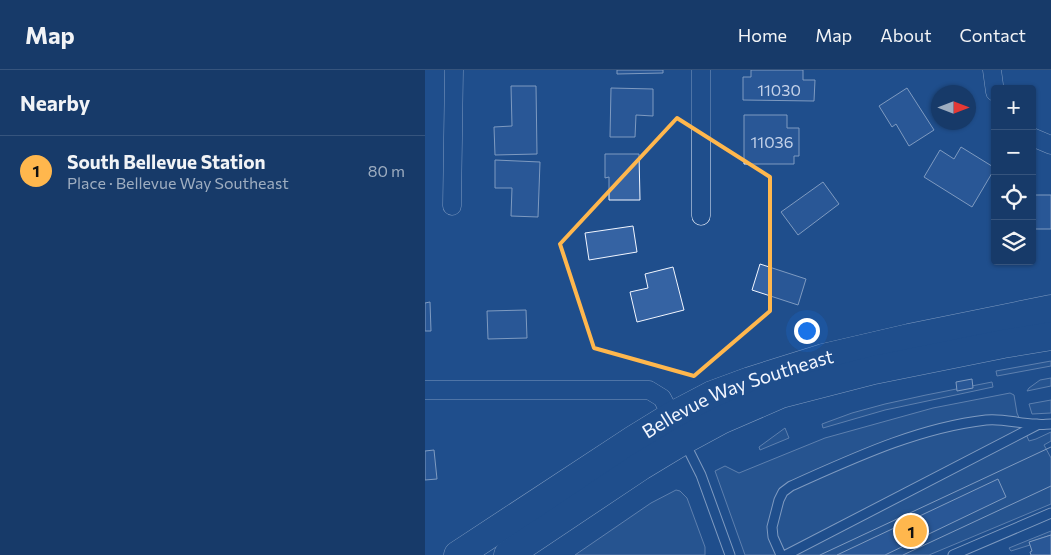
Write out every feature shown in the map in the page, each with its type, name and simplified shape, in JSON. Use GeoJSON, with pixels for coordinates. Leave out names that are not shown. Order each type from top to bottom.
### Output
{"type":"FeatureCollection","features":[{"type":"Feature","properties":{"kind":"main road","name":"Bellevue Way Southeast"},"geometry":{"type":"LineString","coordinates":[[458,555],[633,440],[672,416],[712,395],[750,380],[823,358],[1051,309]]}},
{"type":"Feature","properties":{"kind":"main road","name":"Bellevue Way Southeast"},"geometry":{"type":"LineString","coordinates":[[507,555],[641,466],[684,440],[721,420],[781,394],[874,370],[1051,336]]}},
{"type":"Feature","properties":{"kind":"street"},"geometry":{"type":"LineString","coordinates":[[452,206],[454,70]]}},
{"type":"Feature","properties":{"kind":"street"},"geometry":{"type":"LineString","coordinates":[[701,70],[701,216]]}},
{"type":"Feature","properties":{"kind":"street"},"geometry":{"type":"LineString","coordinates":[[992,70],[994,85]]}},
{"type":"Feature","properties":{"kind":"street"},"geometry":{"type":"LineString","coordinates":[[1036,139],[1051,144]]}},
{"type":"Feature","properties":{"kind":"street"},"geometry":{"type":"LineString","coordinates":[[425,390],[649,390],[662,398],[684,440]]}},
{"type":"Feature","properties":{"kind":"lane"},"geometry":{"type":"LineString","coordinates":[[781,555],[773,537],[772,527],[779,500],[783,492],[791,486],[898,440],[934,430],[988,420],[1008,420],[1038,425],[1051,424]]}},
{"type":"Feature","properties":{"kind":"lane"},"geometry":{"type":"LineString","coordinates":[[786,555],[1038,425]]}},
{"type":"Feature","properties":{"kind":"lane"},"geometry":{"type":"LineString","coordinates":[[684,440],[701,475],[730,555]]}},
{"type":"Feature","properties":{"kind":"lane"},"geometry":{"type":"LineString","coordinates":[[953,555],[1051,513]]}},
{"type":"Feature","properties":{"kind":"highlighted area"},"geometry":{"type":"Polygon","coordinates":[[[677,118],[770,177],[770,311],[694,376],[594,348],[560,244],[677,118]]]}},
{"type":"Feature","properties":{"kind":"shaded area"},"geometry":{"type":"Polygon","coordinates":[[[1051,361],[1051,366],[997,376],[996,371],[1051,361]]]}},
{"type":"Feature","properties":{"kind":"shaded area"},"geometry":{"type":"Polygon","coordinates":[[[1051,378],[1051,386],[1027,391],[1040,380],[1051,378]]]}},
{"type":"Feature","properties":{"kind":"shaded area"},"geometry":{"type":"Polygon","coordinates":[[[992,382],[993,387],[885,410],[823,428],[822,424],[885,404],[992,382]]]}},
{"type":"Feature","properties":{"kind":"shaded area"},"geometry":{"type":"Polygon","coordinates":[[[1010,393],[1014,395],[1017,413],[1029,441],[1051,432],[1051,441],[1044,445],[1051,458],[1051,504],[929,555],[745,555],[715,471],[725,466],[739,473],[825,438],[933,408],[1010,393]]]}},
{"type":"Feature","properties":{"kind":"shaded area"},"geometry":{"type":"Polygon","coordinates":[[[1051,400],[1051,413],[1032,414],[1029,404],[1051,400]]]}},
{"type":"Feature","properties":{"kind":"shaded area"},"geometry":{"type":"Polygon","coordinates":[[[785,428],[789,438],[760,450],[759,447],[785,428]]]}},
{"type":"Feature","properties":{"kind":"shaded area"},"geometry":{"type":"Polygon","coordinates":[[[676,490],[680,491],[687,498],[705,547],[705,555],[575,555],[651,503],[676,490]]]}},
{"type":"Feature","properties":{"kind":"shaded area"},"geometry":{"type":"Polygon","coordinates":[[[1051,531],[1051,535],[1030,542],[1030,545],[1011,551],[1009,548],[1051,531]]]}},
{"type":"Feature","properties":{"kind":"building"},"geometry":{"type":"Polygon","coordinates":[[[617,70],[663,70],[663,73],[617,74],[617,70]]]}},
{"type":"Feature","properties":{"kind":"building"},"geometry":{"type":"Polygon","coordinates":[[[751,70],[803,70],[803,80],[815,80],[814,101],[743,100],[743,77],[751,77],[751,70]]]}},
{"type":"Feature","properties":{"kind":"building"},"geometry":{"type":"Polygon","coordinates":[[[511,86],[536,86],[537,154],[495,155],[494,127],[512,126],[511,86]]]}},
{"type":"Feature","properties":{"kind":"building"},"geometry":{"type":"Polygon","coordinates":[[[611,88],[653,89],[653,116],[636,115],[635,137],[610,137],[611,88]]]}},
{"type":"Feature","properties":{"kind":"building"},"geometry":{"type":"Polygon","coordinates":[[[907,88],[931,125],[931,130],[934,130],[909,146],[896,124],[892,127],[879,106],[907,88]]]}},
{"type":"Feature","properties":{"kind":"building"},"geometry":{"type":"Polygon","coordinates":[[[744,115],[787,115],[787,128],[799,128],[799,156],[794,156],[794,164],[744,164],[744,115]]]}},
{"type":"Feature","properties":{"kind":"building"},"geometry":{"type":"Polygon","coordinates":[[[961,147],[991,166],[991,175],[972,207],[924,177],[940,150],[954,159],[961,147]]]}},
{"type":"Feature","properties":{"kind":"building"},"geometry":{"type":"Polygon","coordinates":[[[605,154],[639,154],[640,200],[609,200],[609,177],[605,178],[605,154]]]}},
{"type":"Feature","properties":{"kind":"building"},"geometry":{"type":"Polygon","coordinates":[[[495,160],[540,162],[538,217],[511,216],[512,188],[495,188],[495,160]]]}},
{"type":"Feature","properties":{"kind":"building"},"geometry":{"type":"Polygon","coordinates":[[[823,182],[839,204],[798,235],[781,212],[823,182]]]}},
{"type":"Feature","properties":{"kind":"building"},"geometry":{"type":"Polygon","coordinates":[[[1036,195],[1051,195],[1051,229],[1036,229],[1036,195]]]}},
{"type":"Feature","properties":{"kind":"building"},"geometry":{"type":"Polygon","coordinates":[[[633,226],[637,252],[589,260],[585,233],[633,226]]]}},
{"type":"Feature","properties":{"kind":"building"},"geometry":{"type":"Polygon","coordinates":[[[760,264],[806,279],[798,305],[752,290],[760,264]]]}},
{"type":"Feature","properties":{"kind":"building"},"geometry":{"type":"Polygon","coordinates":[[[673,267],[684,310],[637,322],[630,292],[648,288],[645,274],[673,267]]]}},
{"type":"Feature","properties":{"kind":"building"},"geometry":{"type":"Polygon","coordinates":[[[430,302],[431,331],[425,331],[425,303],[430,302]]]}},
{"type":"Feature","properties":{"kind":"building"},"geometry":{"type":"Polygon","coordinates":[[[526,310],[527,338],[488,339],[487,311],[526,310]]]}},
{"type":"Feature","properties":{"kind":"building"},"geometry":{"type":"Polygon","coordinates":[[[972,379],[973,388],[957,391],[956,382],[972,379]]]}},
{"type":"Feature","properties":{"kind":"building"},"geometry":{"type":"Polygon","coordinates":[[[434,450],[437,479],[425,480],[425,451],[434,450]]]}},
{"type":"Feature","properties":{"kind":"building"},"geometry":{"type":"Polygon","coordinates":[[[998,479],[1006,497],[885,555],[837,555],[998,479]]]}},
{"type":"Feature","properties":{"kind":"building"},"geometry":{"type":"Polygon","coordinates":[[[1051,535],[1051,555],[1031,555],[1030,552],[1032,551],[1029,542],[1051,535]]]}},
{"type":"Feature","properties":{"kind":"tram line"},"geometry":{"type":"LineString","coordinates":[[820,555],[1051,447]]}},
{"type":"Feature","properties":{"kind":"tram line"},"geometry":{"type":"LineString","coordinates":[[903,555],[1051,486]]}},
{"type":"Feature","properties":{"kind":"place","name":"South Bellevue Station"},"geometry":{"type":"Point","coordinates":[911,531]}}]}
